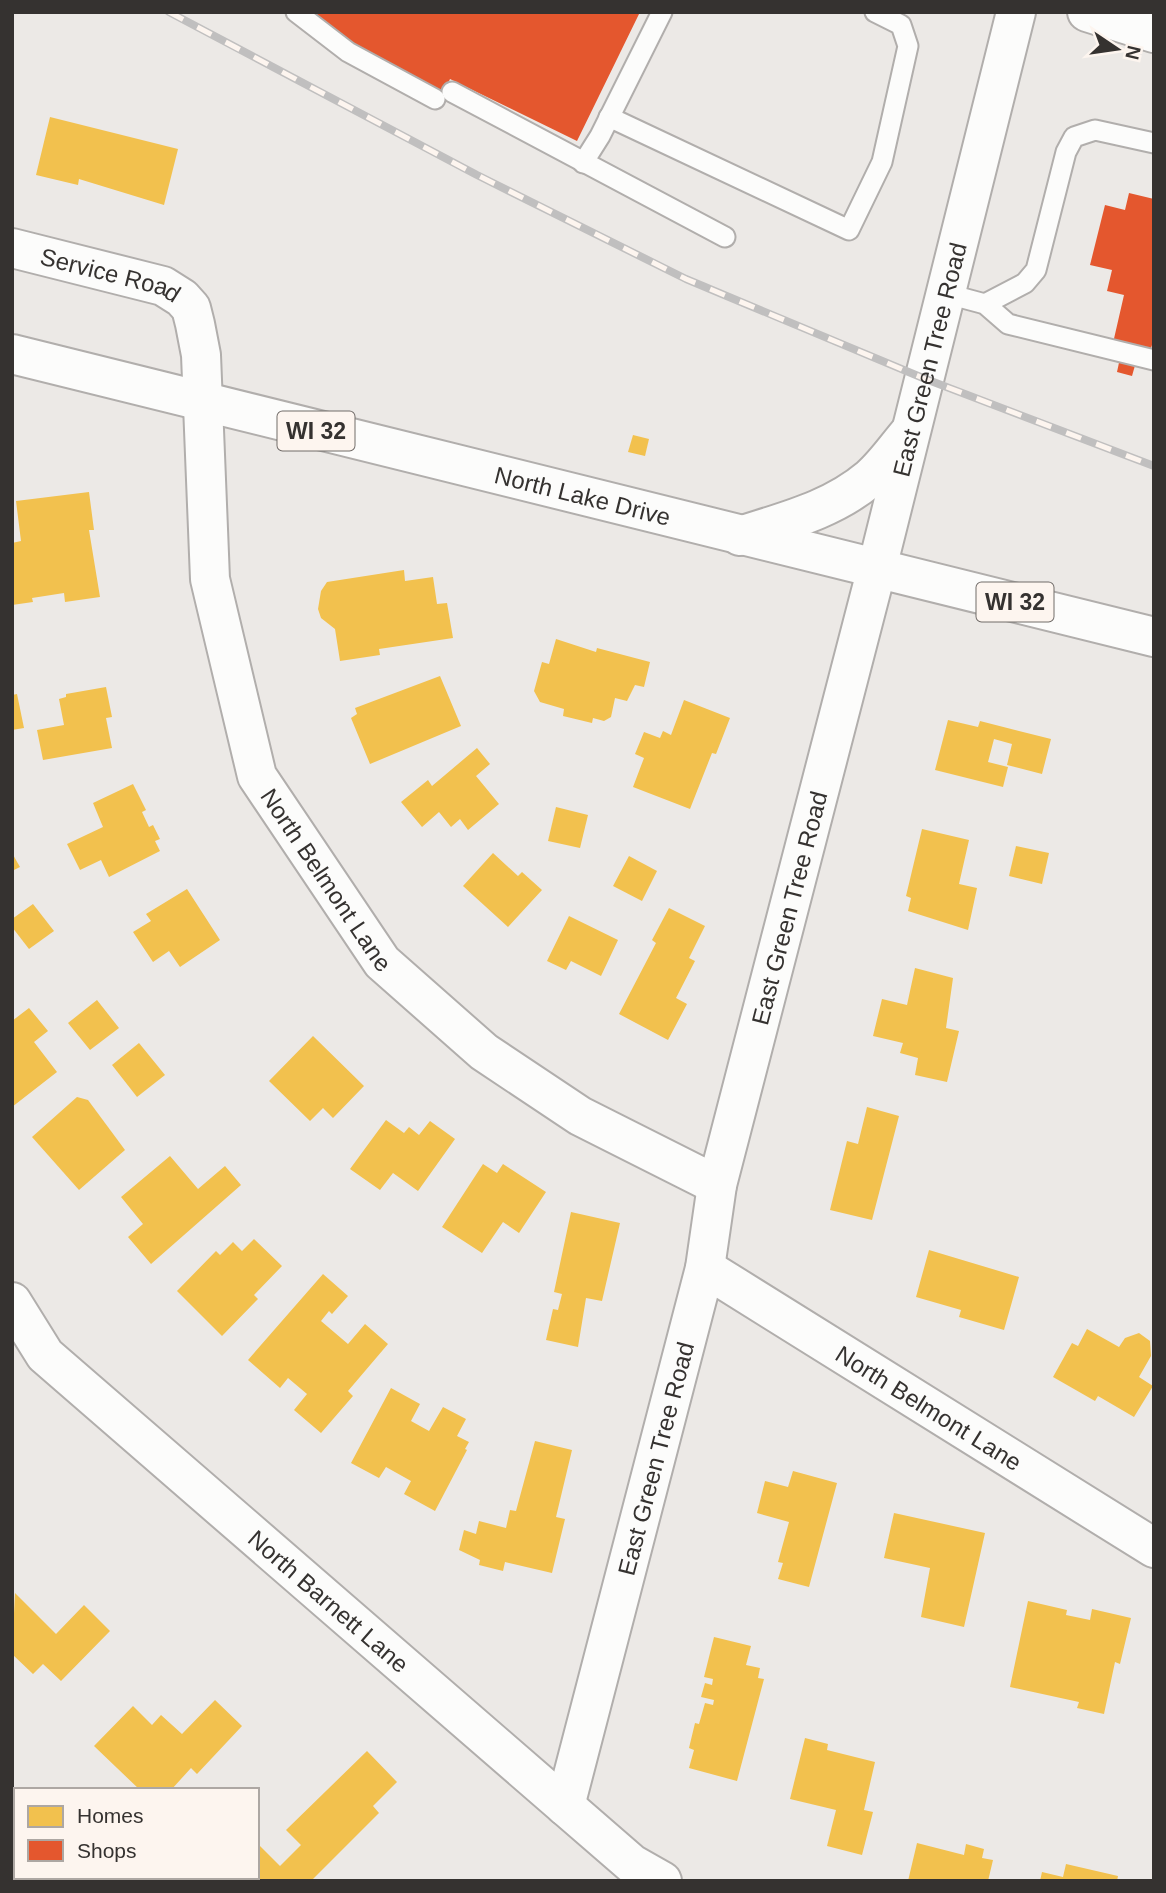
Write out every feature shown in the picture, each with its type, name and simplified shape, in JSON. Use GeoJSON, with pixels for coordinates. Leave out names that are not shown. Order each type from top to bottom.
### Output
{"type":"FeatureCollection","features":[{"type":"Feature","properties":{"kind":"street","name":"East Green Tree Road"},"geometry":{"type":"LineString","coordinates":[[565,1806],[705,1268],[717,1185],[877,568],[1016,12]]}},
{"type":"Feature","properties":{"kind":"street"},"geometry":{"type":"LineString","coordinates":[[1087,12],[1154,33]]}},
{"type":"Feature","properties":{"kind":"street","name":"Service Road"},"geometry":{"type":"LineString","coordinates":[[12,248],[163,286],[182,298],[191,308],[201,355],[203,403]]}},
{"type":"Feature","properties":{"kind":"street","name":"North Lake Drive"},"geometry":{"type":"LineString","coordinates":[[12,354],[739,537],[877,568],[1154,637]]}},
{"type":"Feature","properties":{"kind":"street","name":"North Belmont Lane"},"geometry":{"type":"LineString","coordinates":[[203,403],[210,579],[257,776],[382,962],[392,971],[484,1052],[580,1116],[717,1185]]}},
{"type":"Feature","properties":{"kind":"street"},"geometry":{"type":"LineString","coordinates":[[739,537],[818,511],[843,498],[872,476],[910,432]]}},
{"type":"Feature","properties":{"kind":"street","name":"North Belmont Lane"},"geometry":{"type":"LineString","coordinates":[[705,1268],[1154,1548]]}},
{"type":"Feature","properties":{"kind":"street","name":"North Barnett Lane"},"geometry":{"type":"LineString","coordinates":[[12,1302],[46,1354],[632,1864],[662,1881]]}},
{"type":"Feature","properties":{"kind":"lane"},"geometry":{"type":"LineString","coordinates":[[296,12],[348,52],[444,95],[583,163],[725,237]]}},
{"type":"Feature","properties":{"kind":"lane"},"geometry":{"type":"LineString","coordinates":[[583,163],[662,12]]}},
{"type":"Feature","properties":{"kind":"lane"},"geometry":{"type":"LineString","coordinates":[[609,117],[849,230],[882,162],[908,46],[901,25],[876,12]]}},
{"type":"Feature","properties":{"kind":"lane"},"geometry":{"type":"LineString","coordinates":[[985,304],[1025,283],[1036,270],[1066,152],[1074,137],[1095,130],[1154,143]]}},
{"type":"Feature","properties":{"kind":"lane"},"geometry":{"type":"LineString","coordinates":[[944,293],[985,304],[1008,324],[1154,360]]}},
{"type":"Feature","properties":{"kind":"building: Homes"},"geometry":{"type":"Polygon","coordinates":[[[50,117],[178,149],[164,205],[79,179],[78,185],[36,175],[50,117]]]}},
{"type":"Feature","properties":{"kind":"building: Homes"},"geometry":{"type":"Polygon","coordinates":[[[633,435],[649,439],[645,456],[628,452],[633,435]]]}},
{"type":"Feature","properties":{"kind":"building: Homes"},"geometry":{"type":"Polygon","coordinates":[[[89,492],[94,530],[89,530],[100,597],[65,602],[64,593],[32,598],[33,602],[12,605],[12,543],[21,541],[16,501],[89,492]]]}},
{"type":"Feature","properties":{"kind":"building: Homes"},"geometry":{"type":"Polygon","coordinates":[[[404,570],[405,581],[433,577],[437,604],[447,603],[453,638],[379,649],[380,655],[340,661],[335,629],[321,618],[318,609],[321,591],[327,582],[404,570]]]}},
{"type":"Feature","properties":{"kind":"building: Homes"},"geometry":{"type":"Polygon","coordinates":[[[556,639],[596,652],[597,648],[650,662],[644,687],[635,685],[627,701],[615,698],[611,717],[604,721],[593,718],[592,723],[563,716],[564,709],[540,702],[534,691],[542,662],[549,664],[556,639]]]}},
{"type":"Feature","properties":{"kind":"building: Homes"},"geometry":{"type":"Polygon","coordinates":[[[440,676],[461,726],[370,764],[351,718],[357,714],[355,708],[440,676]]]}},
{"type":"Feature","properties":{"kind":"building: Homes"},"geometry":{"type":"Polygon","coordinates":[[[106,687],[112,717],[106,718],[112,748],[43,760],[37,730],[64,725],[59,699],[66,697],[66,694],[106,687]]]}},
{"type":"Feature","properties":{"kind":"building: Homes"},"geometry":{"type":"Polygon","coordinates":[[[17,694],[24,728],[12,730],[12,695],[17,694]]]}},
{"type":"Feature","properties":{"kind":"building: Homes"},"geometry":{"type":"Polygon","coordinates":[[[684,700],[730,718],[716,754],[712,753],[690,809],[633,787],[644,758],[635,754],[644,732],[660,738],[663,731],[671,735],[684,700]]]}},
{"type":"Feature","properties":{"kind":"building: Homes"},"geometry":{"type":"Polygon","coordinates":[[[948,720],[978,727],[980,721],[1051,739],[1042,774],[1007,765],[1012,744],[994,739],[988,762],[1008,767],[1003,787],[935,770],[948,720]]]}},
{"type":"Feature","properties":{"kind":"building: Homes"},"geometry":{"type":"Polygon","coordinates":[[[477,748],[490,764],[476,776],[499,804],[468,830],[460,819],[451,827],[439,812],[422,827],[401,802],[428,780],[432,786],[477,748]]]}},
{"type":"Feature","properties":{"kind":"building: Homes"},"geometry":{"type":"Polygon","coordinates":[[[133,784],[146,810],[142,812],[149,827],[153,825],[160,839],[155,841],[160,851],[109,877],[101,860],[80,870],[67,844],[103,827],[93,803],[133,784]]]}},
{"type":"Feature","properties":{"kind":"building: Homes"},"geometry":{"type":"Polygon","coordinates":[[[556,807],[588,815],[580,848],[548,841],[556,807]]]}},
{"type":"Feature","properties":{"kind":"building: Homes"},"geometry":{"type":"Polygon","coordinates":[[[922,829],[969,840],[959,884],[977,888],[968,930],[908,911],[911,898],[906,896],[922,829]]]}},
{"type":"Feature","properties":{"kind":"building: Homes"},"geometry":{"type":"Polygon","coordinates":[[[1016,846],[1049,853],[1042,884],[1009,876],[1016,846]]]}},
{"type":"Feature","properties":{"kind":"building: Homes"},"geometry":{"type":"Polygon","coordinates":[[[12,853],[20,867],[12,871],[12,853]]]}},
{"type":"Feature","properties":{"kind":"building: Homes"},"geometry":{"type":"Polygon","coordinates":[[[493,853],[518,876],[522,872],[542,890],[508,927],[463,886],[493,853]]]}},
{"type":"Feature","properties":{"kind":"building: Homes"},"geometry":{"type":"Polygon","coordinates":[[[629,856],[657,871],[642,901],[613,886],[629,856]]]}},
{"type":"Feature","properties":{"kind":"building: Homes"},"geometry":{"type":"Polygon","coordinates":[[[187,889],[220,940],[180,967],[169,951],[153,962],[133,932],[151,921],[146,914],[187,889]]]}},
{"type":"Feature","properties":{"kind":"building: Homes"},"geometry":{"type":"Polygon","coordinates":[[[33,904],[54,931],[29,949],[12,927],[12,919],[33,904]]]}},
{"type":"Feature","properties":{"kind":"building: Homes"},"geometry":{"type":"Polygon","coordinates":[[[669,908],[705,926],[689,958],[695,961],[676,998],[687,1004],[668,1040],[619,1014],[656,943],[652,940],[669,908]]]}},
{"type":"Feature","properties":{"kind":"building: Homes"},"geometry":{"type":"Polygon","coordinates":[[[569,916],[618,940],[601,976],[571,961],[566,970],[547,961],[569,916]]]}},
{"type":"Feature","properties":{"kind":"building: Homes"},"geometry":{"type":"Polygon","coordinates":[[[915,968],[953,978],[946,1028],[959,1031],[947,1082],[915,1075],[918,1058],[900,1053],[903,1043],[873,1036],[882,999],[907,1005],[915,968]]]}},
{"type":"Feature","properties":{"kind":"building: Homes"},"geometry":{"type":"Polygon","coordinates":[[[97,1000],[119,1028],[90,1050],[68,1023],[97,1000]]]}},
{"type":"Feature","properties":{"kind":"building: Homes"},"geometry":{"type":"Polygon","coordinates":[[[29,1008],[48,1031],[34,1042],[57,1072],[12,1107],[12,1021],[29,1008]]]}},
{"type":"Feature","properties":{"kind":"building: Homes"},"geometry":{"type":"Polygon","coordinates":[[[313,1036],[364,1086],[333,1118],[323,1108],[310,1121],[269,1081],[313,1036]]]}},
{"type":"Feature","properties":{"kind":"building: Homes"},"geometry":{"type":"Polygon","coordinates":[[[139,1043],[165,1075],[137,1097],[112,1065],[139,1043]]]}},
{"type":"Feature","properties":{"kind":"building: Homes"},"geometry":{"type":"Polygon","coordinates":[[[77,1097],[88,1100],[125,1150],[79,1190],[32,1137],[77,1097]]]}},
{"type":"Feature","properties":{"kind":"building: Homes"},"geometry":{"type":"Polygon","coordinates":[[[867,1107],[899,1116],[872,1220],[830,1210],[847,1141],[858,1144],[867,1107]]]}},
{"type":"Feature","properties":{"kind":"building: Homes"},"geometry":{"type":"Polygon","coordinates":[[[386,1120],[404,1133],[409,1127],[419,1135],[430,1121],[455,1139],[418,1191],[393,1173],[380,1190],[350,1169],[386,1120]]]}},
{"type":"Feature","properties":{"kind":"building: Homes"},"geometry":{"type":"Polygon","coordinates":[[[170,1156],[198,1189],[225,1166],[241,1185],[151,1264],[128,1237],[143,1224],[121,1197],[170,1156]]]}},
{"type":"Feature","properties":{"kind":"building: Homes"},"geometry":{"type":"Polygon","coordinates":[[[483,1164],[497,1173],[503,1164],[546,1192],[519,1233],[503,1222],[482,1253],[442,1227],[483,1164]]]}},
{"type":"Feature","properties":{"kind":"building: Homes"},"geometry":{"type":"Polygon","coordinates":[[[571,1212],[620,1223],[602,1301],[586,1298],[578,1347],[546,1340],[553,1309],[558,1310],[562,1294],[554,1292],[571,1212]]]}},
{"type":"Feature","properties":{"kind":"building: Homes"},"geometry":{"type":"Polygon","coordinates":[[[254,1239],[282,1266],[254,1295],[258,1299],[222,1336],[177,1291],[216,1251],[220,1255],[233,1242],[242,1251],[254,1239]]]}},
{"type":"Feature","properties":{"kind":"building: Homes"},"geometry":{"type":"Polygon","coordinates":[[[929,1250],[1019,1277],[1004,1330],[959,1317],[961,1310],[916,1297],[929,1250]]]}},
{"type":"Feature","properties":{"kind":"building: Homes"},"geometry":{"type":"Polygon","coordinates":[[[323,1274],[348,1296],[332,1314],[329,1311],[321,1321],[348,1344],[365,1324],[388,1344],[348,1391],[353,1396],[321,1433],[294,1410],[307,1394],[288,1378],[280,1388],[248,1360],[323,1274]]]}},
{"type":"Feature","properties":{"kind":"building: Homes"},"geometry":{"type":"Polygon","coordinates":[[[1087,1329],[1119,1347],[1125,1338],[1139,1333],[1150,1341],[1151,1356],[1139,1377],[1153,1386],[1134,1417],[1098,1396],[1095,1401],[1053,1377],[1072,1343],[1078,1346],[1087,1329]]]}},
{"type":"Feature","properties":{"kind":"building: Homes"},"geometry":{"type":"Polygon","coordinates":[[[391,1388],[420,1404],[411,1421],[429,1431],[443,1407],[466,1419],[457,1436],[469,1442],[465,1449],[467,1450],[435,1511],[404,1494],[411,1481],[386,1467],[379,1478],[351,1463],[391,1388]]]}},
{"type":"Feature","properties":{"kind":"building: Homes"},"geometry":{"type":"Polygon","coordinates":[[[535,1441],[572,1450],[556,1517],[565,1519],[552,1573],[505,1562],[503,1571],[479,1565],[480,1560],[459,1550],[464,1530],[476,1534],[479,1521],[506,1528],[510,1510],[516,1511],[535,1441]]]}},
{"type":"Feature","properties":{"kind":"building: Homes"},"geometry":{"type":"Polygon","coordinates":[[[793,1471],[837,1483],[809,1587],[778,1579],[783,1563],[778,1562],[789,1522],[757,1513],[765,1481],[788,1487],[793,1471]]]}},
{"type":"Feature","properties":{"kind":"building: Homes"},"geometry":{"type":"Polygon","coordinates":[[[894,1513],[985,1533],[964,1627],[921,1617],[930,1568],[884,1558],[894,1513]]]}},
{"type":"Feature","properties":{"kind":"building: Homes"},"geometry":{"type":"Polygon","coordinates":[[[15,1593],[56,1634],[84,1605],[110,1631],[61,1681],[43,1664],[33,1674],[12,1654],[15,1593]]]}},
{"type":"Feature","properties":{"kind":"building: Homes"},"geometry":{"type":"Polygon","coordinates":[[[1028,1601],[1067,1610],[1066,1615],[1090,1620],[1092,1609],[1131,1618],[1120,1664],[1115,1662],[1104,1714],[1077,1708],[1079,1702],[1010,1687],[1028,1601]]]}},
{"type":"Feature","properties":{"kind":"building: Homes"},"geometry":{"type":"Polygon","coordinates":[[[714,1637],[751,1646],[746,1665],[760,1668],[758,1678],[764,1679],[737,1781],[689,1768],[694,1750],[689,1748],[695,1723],[699,1724],[705,1703],[713,1705],[714,1700],[701,1697],[705,1683],[712,1685],[713,1679],[704,1677],[714,1637]]]}},
{"type":"Feature","properties":{"kind":"building: Homes"},"geometry":{"type":"Polygon","coordinates":[[[215,1700],[242,1726],[197,1774],[191,1768],[173,1788],[138,1788],[94,1746],[133,1706],[152,1725],[161,1715],[182,1734],[215,1700]]]}},
{"type":"Feature","properties":{"kind":"building: Homes"},"geometry":{"type":"Polygon","coordinates":[[[805,1738],[828,1744],[827,1750],[875,1762],[864,1810],[873,1812],[862,1855],[827,1846],[836,1810],[790,1799],[805,1738]]]}},
{"type":"Feature","properties":{"kind":"building: Homes"},"geometry":{"type":"Polygon","coordinates":[[[367,1751],[397,1782],[373,1806],[379,1813],[311,1881],[230,1879],[259,1879],[259,1845],[280,1866],[301,1845],[286,1830],[367,1751]]]}},
{"type":"Feature","properties":{"kind":"building: Homes"},"geometry":{"type":"Polygon","coordinates":[[[917,1843],[964,1855],[966,1844],[984,1849],[982,1858],[993,1860],[988,1881],[908,1881],[917,1843]]]}},
{"type":"Feature","properties":{"kind":"building: Homes"},"geometry":{"type":"Polygon","coordinates":[[[1066,1864],[1118,1876],[1117,1881],[1040,1881],[1042,1872],[1063,1877],[1066,1864]]]}},
{"type":"Feature","properties":{"kind":"building: Shops"},"geometry":{"type":"Polygon","coordinates":[[[304,12],[640,12],[577,141],[450,79],[444,92],[347,44],[304,12]]]}},
{"type":"Feature","properties":{"kind":"building: Shops"},"geometry":{"type":"Polygon","coordinates":[[[1129,193],[1154,199],[1154,338],[1150,352],[1113,343],[1124,295],[1107,291],[1112,270],[1090,265],[1105,205],[1125,210],[1129,193]]]}},
{"type":"Feature","properties":{"kind":"building: Shops"},"geometry":{"type":"Polygon","coordinates":[[[1120,358],[1136,362],[1132,376],[1117,372],[1120,358]]]}},
{"type":"Feature","properties":{"kind":"railway"},"geometry":{"type":"LineString","coordinates":[[169,12],[477,175],[686,279],[923,378],[1154,466]]}}]}
